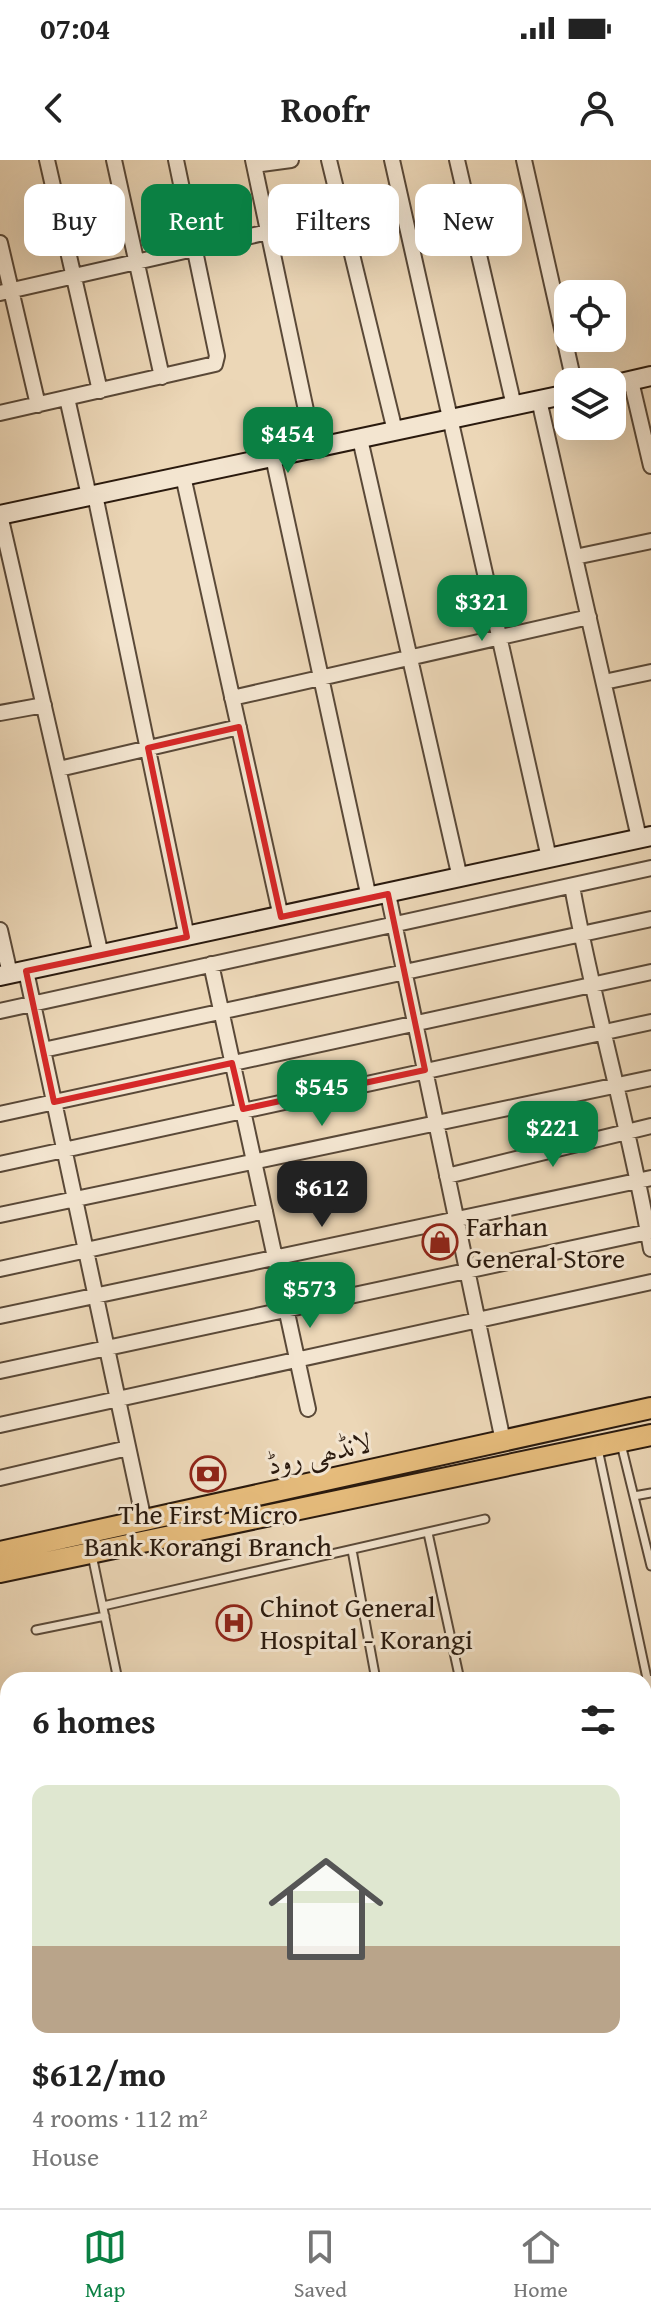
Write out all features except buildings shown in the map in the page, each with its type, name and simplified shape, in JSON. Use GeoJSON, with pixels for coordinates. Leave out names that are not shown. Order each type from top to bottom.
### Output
{"type":"FeatureCollection","features":[{"type":"Feature","properties":{"kind":"main road","name":"لانڈھی روڈ"},"geometry":{"type":"LineString","coordinates":[[0,1572],[90,1543],[144,1521],[651,1408]]}},
{"type":"Feature","properties":{"kind":"main road","name":"لانڈھی روڈ"},"geometry":{"type":"LineString","coordinates":[[0,1552],[90,1543],[651,1435]]}},
{"type":"Feature","properties":{"kind":"street"},"geometry":{"type":"LineString","coordinates":[[47,160],[100,391]]}},
{"type":"Feature","properties":{"kind":"street"},"geometry":{"type":"LineString","coordinates":[[114,160],[162,377]]}},
{"type":"Feature","properties":{"kind":"street"},"geometry":{"type":"LineString","coordinates":[[176,160],[181,184]]}},
{"type":"Feature","properties":{"kind":"street"},"geometry":{"type":"LineString","coordinates":[[252,236],[268,232],[254,163],[291,160]]}},
{"type":"Feature","properties":{"kind":"street"},"geometry":{"type":"LineString","coordinates":[[329,160],[395,431]]}},
{"type":"Feature","properties":{"kind":"street"},"geometry":{"type":"LineString","coordinates":[[392,160],[549,858]]}},
{"type":"Feature","properties":{"kind":"street"},"geometry":{"type":"LineString","coordinates":[[457,160],[514,406]]}},
{"type":"Feature","properties":{"kind":"street"},"geometry":{"type":"LineString","coordinates":[[524,160],[571,368]]}},
{"type":"Feature","properties":{"kind":"street"},"geometry":{"type":"LineString","coordinates":[[0,243],[5,292],[38,405]]}},
{"type":"Feature","properties":{"kind":"street"},"geometry":{"type":"LineString","coordinates":[[5,292],[167,256]]}},
{"type":"Feature","properties":{"kind":"street"},"geometry":{"type":"LineString","coordinates":[[0,413],[212,366],[217,361],[195,256]]}},
{"type":"Feature","properties":{"kind":"street"},"geometry":{"type":"LineString","coordinates":[[273,256],[314,448]]}},
{"type":"Feature","properties":{"kind":"street"},"geometry":{"type":"LineString","coordinates":[[626,382],[651,376]]}},
{"type":"Feature","properties":{"kind":"street"},"geometry":{"type":"LineString","coordinates":[[631,381],[651,466]]}},
{"type":"Feature","properties":{"kind":"street"},"geometry":{"type":"LineString","coordinates":[[101,955],[0,515],[554,397]]}},
{"type":"Feature","properties":{"kind":"street"},"geometry":{"type":"LineString","coordinates":[[67,398],[92,495],[187,937]]}},
{"type":"Feature","properties":{"kind":"street"},"geometry":{"type":"LineString","coordinates":[[12,974],[645,837],[604,682],[539,400]]}},
{"type":"Feature","properties":{"kind":"street"},"geometry":{"type":"LineString","coordinates":[[360,439],[460,878]]}},
{"type":"Feature","properties":{"kind":"street"},"geometry":{"type":"LineString","coordinates":[[273,457],[369,898]]}},
{"type":"Feature","properties":{"kind":"street"},"geometry":{"type":"LineString","coordinates":[[183,476],[281,917]]}},
{"type":"Feature","properties":{"kind":"street"},"geometry":{"type":"LineString","coordinates":[[575,557],[651,541]]}},
{"type":"Feature","properties":{"kind":"street"},"geometry":{"type":"LineString","coordinates":[[232,698],[589,617]]}},
{"type":"Feature","properties":{"kind":"street"},"geometry":{"type":"LineString","coordinates":[[604,682],[651,672]]}},
{"type":"Feature","properties":{"kind":"street"},"geometry":{"type":"LineString","coordinates":[[0,713],[44,705]]}},
{"type":"Feature","properties":{"kind":"street"},"geometry":{"type":"LineString","coordinates":[[59,769],[239,727]]}},
{"type":"Feature","properties":{"kind":"street"},"geometry":{"type":"LineString","coordinates":[[0,1011],[651,868]]}},
{"type":"Feature","properties":{"kind":"street"},"geometry":{"type":"LineString","coordinates":[[572,886],[590,986],[627,1131],[645,1180],[651,1249]]}},
{"type":"Feature","properties":{"kind":"street"},"geometry":{"type":"LineString","coordinates":[[388,894],[503,1441]]}},
{"type":"Feature","properties":{"kind":"street"},"geometry":{"type":"LineString","coordinates":[[43,1050],[651,919]]}},
{"type":"Feature","properties":{"kind":"street"},"geometry":{"type":"LineString","coordinates":[[0,930],[12,974],[33,1003],[144,1521]]}},
{"type":"Feature","properties":{"kind":"street"},"geometry":{"type":"LineString","coordinates":[[211,964],[308,1409]]}},
{"type":"Feature","properties":{"kind":"street"},"geometry":{"type":"LineString","coordinates":[[0,1114],[651,972]]}},
{"type":"Feature","properties":{"kind":"street"},"geometry":{"type":"LineString","coordinates":[[0,1164],[651,1022]]}},
{"type":"Feature","properties":{"kind":"street"},"geometry":{"type":"LineString","coordinates":[[0,1215],[651,1078]]}},
{"type":"Feature","properties":{"kind":"street"},"geometry":{"type":"LineString","coordinates":[[447,1176],[651,1126]]}},
{"type":"Feature","properties":{"kind":"street"},"geometry":{"type":"LineString","coordinates":[[0,1316],[645,1180]]}},
{"type":"Feature","properties":{"kind":"street"},"geometry":{"type":"LineString","coordinates":[[0,1269],[265,1211]]}},
{"type":"Feature","properties":{"kind":"street"},"geometry":{"type":"LineString","coordinates":[[0,1371],[648,1232]]}},
{"type":"Feature","properties":{"kind":"street"},"geometry":{"type":"LineString","coordinates":[[0,1425],[651,1282]]}},
{"type":"Feature","properties":{"kind":"street"},"geometry":{"type":"LineString","coordinates":[[0,1478],[128,1448]]}},
{"type":"Feature","properties":{"kind":"lane"},"geometry":{"type":"LineString","coordinates":[[621,1442],[651,1566]]}},
{"type":"Feature","properties":{"kind":"lane"},"geometry":{"type":"LineString","coordinates":[[598,1447],[646,1672]]}},
{"type":"Feature","properties":{"kind":"lane"},"geometry":{"type":"LineString","coordinates":[[634,1496],[651,1493]]}},
{"type":"Feature","properties":{"kind":"lane"},"geometry":{"type":"LineString","coordinates":[[103,1606],[485,1519]]}},
{"type":"Feature","properties":{"kind":"lane"},"geometry":{"type":"LineString","coordinates":[[428,1533],[458,1672]]}},
{"type":"Feature","properties":{"kind":"lane"},"geometry":{"type":"LineString","coordinates":[[90,1543],[116,1672]]}},
{"type":"Feature","properties":{"kind":"lane"},"geometry":{"type":"LineString","coordinates":[[352,1550],[375,1672]]}},
{"type":"Feature","properties":{"kind":"lane"},"geometry":{"type":"LineString","coordinates":[[36,1630],[105,1616]]}},
{"type":"Feature","properties":{"kind":"highlighted area"},"geometry":{"type":"Polygon","coordinates":[[[239,727],[281,917],[388,894],[425,1070],[243,1109],[232,1063],[54,1102],[26,971],[187,937],[148,748],[239,727]]]}},
{"type":"Feature","properties":{"kind":"place","name":"Farhan General Store"},"geometry":{"type":"Point","coordinates":[440,1242]}},
{"type":"Feature","properties":{"kind":"place","name":"The First Micro Bank Korangi Branch"},"geometry":{"type":"Point","coordinates":[208,1474]}},
{"type":"Feature","properties":{"kind":"place","name":"Chinot General Hospital - Korangi"},"geometry":{"type":"Point","coordinates":[234,1623]}}]}
